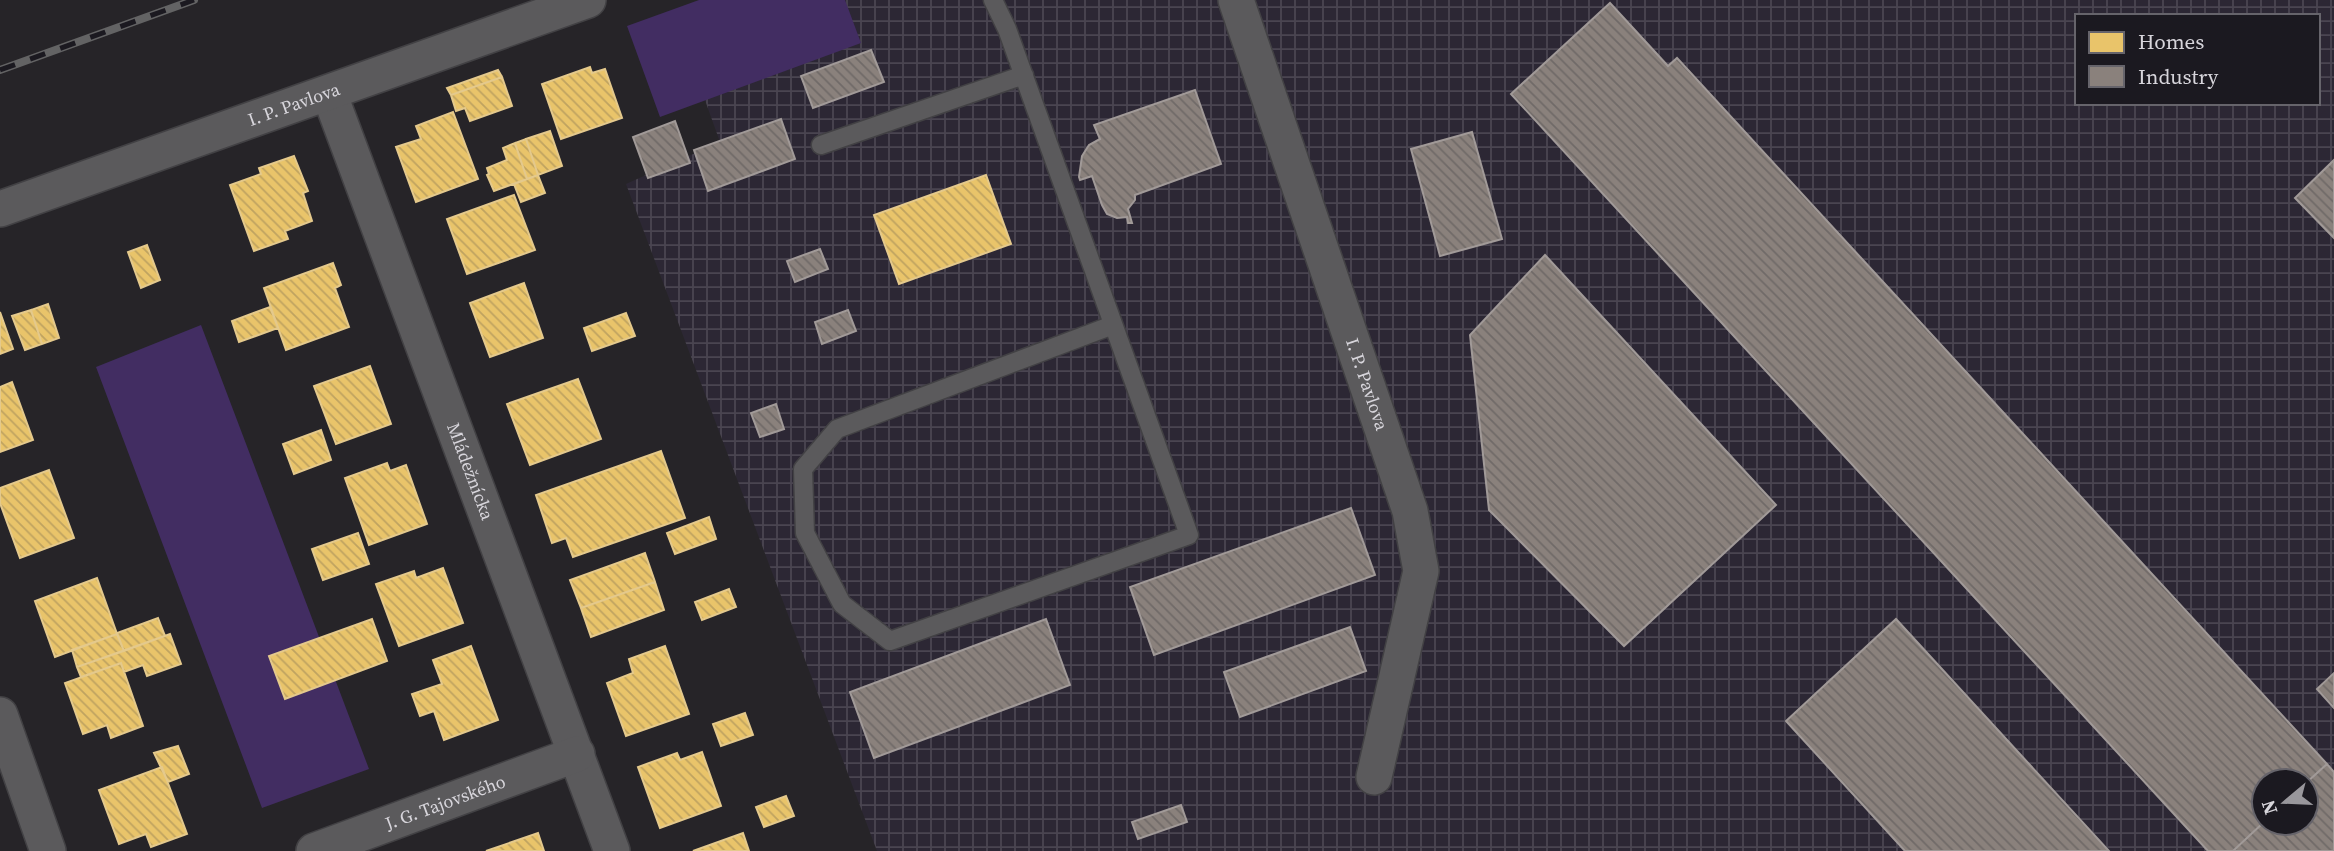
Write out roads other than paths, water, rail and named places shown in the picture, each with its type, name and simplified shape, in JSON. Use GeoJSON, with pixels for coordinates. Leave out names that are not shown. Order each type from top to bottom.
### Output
{"type":"FeatureCollection","features":[{"type":"Feature","properties":{"kind":"street","name":"I. P. Pavlova"},"geometry":{"type":"LineString","coordinates":[[0,209],[588,0]]}},
{"type":"Feature","properties":{"kind":"street","name":"I. P. Pavlova"},"geometry":{"type":"LineString","coordinates":[[1236,0],[1410,511],[1419,559],[1421,571],[1374,777]]}},
{"type":"Feature","properties":{"kind":"street","name":"Mládežnícka"},"geometry":{"type":"LineString","coordinates":[[330,93],[612,851]]}},
{"type":"Feature","properties":{"kind":"street"},"geometry":{"type":"LineString","coordinates":[[0,715],[48,851]]}},
{"type":"Feature","properties":{"kind":"street","name":"J. G. Tajovského"},"geometry":{"type":"LineString","coordinates":[[314,851],[577,754]]}},
{"type":"Feature","properties":{"kind":"lane"},"geometry":{"type":"LineString","coordinates":[[993,0],[1024,75],[1189,535],[890,641],[842,604],[805,533],[803,469],[838,429],[1113,326]]}},
{"type":"Feature","properties":{"kind":"lane"},"geometry":{"type":"LineString","coordinates":[[821,145],[1024,75]]}},
{"type":"Feature","properties":{"kind":"railway"},"geometry":{"type":"LineString","coordinates":[[0,70],[194,0]]}}]}
